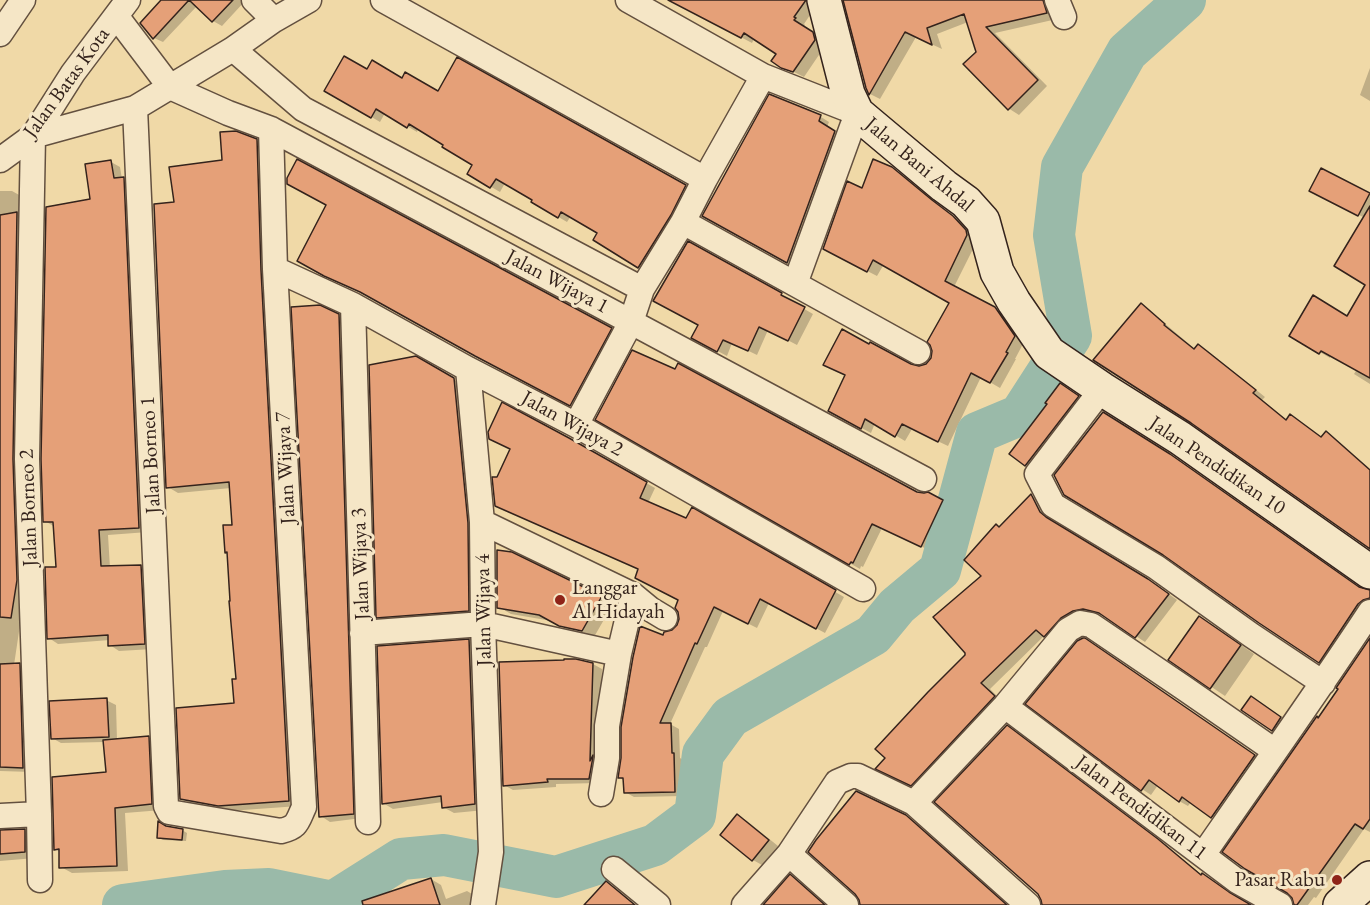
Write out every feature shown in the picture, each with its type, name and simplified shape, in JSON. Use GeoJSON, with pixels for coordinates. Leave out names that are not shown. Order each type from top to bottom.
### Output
{"type":"FeatureCollection","features":[{"type":"Feature","properties":{"kind":"street"},"geometry":{"type":"LineString","coordinates":[[0,34],[23,0]]}},
{"type":"Feature","properties":{"kind":"street"},"geometry":{"type":"LineString","coordinates":[[254,0],[274,20]]}},
{"type":"Feature","properties":{"kind":"street"},"geometry":{"type":"LineString","coordinates":[[33,136],[136,111],[178,91],[274,20],[309,0]]}},
{"type":"Feature","properties":{"kind":"street"},"geometry":{"type":"LineString","coordinates":[[383,0],[705,178]]}},
{"type":"Feature","properties":{"kind":"street"},"geometry":{"type":"LineString","coordinates":[[628,0],[763,76],[857,113],[795,284]]}},
{"type":"Feature","properties":{"kind":"street","name":"Jalan Bani Ahdal"},"geometry":{"type":"LineString","coordinates":[[824,0],[848,94],[857,113],[966,202],[983,221],[998,272],[1014,302],[1056,358]]}},
{"type":"Feature","properties":{"kind":"street"},"geometry":{"type":"LineString","coordinates":[[122,8],[178,91]]}},
{"type":"Feature","properties":{"kind":"street","name":"Jalan Batas Kota"},"geometry":{"type":"LineString","coordinates":[[0,160],[33,136],[73,73],[122,8]]}},
{"type":"Feature","properties":{"kind":"street"},"geometry":{"type":"LineString","coordinates":[[233,49],[303,109],[642,289]]}},
{"type":"Feature","properties":{"kind":"street"},"geometry":{"type":"LineString","coordinates":[[576,425],[631,321],[642,289],[683,222],[705,178],[763,76]]}},
{"type":"Feature","properties":{"kind":"street","name":"Jalan Wijaya 1"},"geometry":{"type":"LineString","coordinates":[[178,91],[271,129],[924,479]]}},
{"type":"Feature","properties":{"kind":"street","name":"Jalan Borneo 1"},"geometry":{"type":"LineString","coordinates":[[136,111],[166,806],[169,812],[281,831],[291,829],[296,824],[303,807]]}},
{"type":"Feature","properties":{"kind":"street","name":"Jalan Wijaya 7"},"geometry":{"type":"LineString","coordinates":[[271,129],[275,269],[303,807]]}},
{"type":"Feature","properties":{"kind":"street","name":"Jalan Borneo 2"},"geometry":{"type":"LineString","coordinates":[[33,136],[27,459],[40,880]]}},
{"type":"Feature","properties":{"kind":"street"},"geometry":{"type":"LineString","coordinates":[[683,222],[918,352]]}},
{"type":"Feature","properties":{"kind":"street","name":"Jalan Wijaya 2"},"geometry":{"type":"LineString","coordinates":[[275,269],[353,305],[468,369],[576,425],[863,589]]}},
{"type":"Feature","properties":{"kind":"street","name":"Jalan Wijaya 3"},"geometry":{"type":"LineString","coordinates":[[353,305],[368,822]]}},
{"type":"Feature","properties":{"kind":"street","name":"Jalan Pendidikan 10"},"geometry":{"type":"LineString","coordinates":[[1056,358],[1180,438],[1370,572]]}},
{"type":"Feature","properties":{"kind":"street","name":"Jalan Wijaya 4"},"geometry":{"type":"LineString","coordinates":[[468,369],[482,522],[491,852],[483,903]]}},
{"type":"Feature","properties":{"kind":"street"},"geometry":{"type":"LineString","coordinates":[[1102,389],[1037,474],[1053,505],[1156,567],[1323,683]]}},
{"type":"Feature","properties":{"kind":"street"},"geometry":{"type":"LineString","coordinates":[[482,522],[633,596],[665,618]]}},
{"type":"Feature","properties":{"kind":"street"},"geometry":{"type":"LineString","coordinates":[[601,794],[607,758],[607,726],[619,654],[633,596]]}},
{"type":"Feature","properties":{"kind":"street"},"geometry":{"type":"LineString","coordinates":[[1203,855],[1370,612]]}},
{"type":"Feature","properties":{"kind":"street"},"geometry":{"type":"LineString","coordinates":[[914,803],[1005,706],[1068,630],[1080,622],[1091,626],[1275,751]]}},
{"type":"Feature","properties":{"kind":"street"},"geometry":{"type":"LineString","coordinates":[[363,633],[483,624],[619,654]]}},
{"type":"Feature","properties":{"kind":"street","name":"Jalan Pendidikan 11"},"geometry":{"type":"LineString","coordinates":[[1005,706],[1237,880],[1280,905]]}},
{"type":"Feature","properties":{"kind":"street"},"geometry":{"type":"LineString","coordinates":[[744,905],[789,854],[837,782],[851,776],[858,776],[914,803],[1028,905]]}},
{"type":"Feature","properties":{"kind":"street"},"geometry":{"type":"LineString","coordinates":[[0,816],[39,814]]}},
{"type":"Feature","properties":{"kind":"street"},"geometry":{"type":"LineString","coordinates":[[789,854],[846,905]]}},
{"type":"Feature","properties":{"kind":"street"},"geometry":{"type":"LineString","coordinates":[[614,869],[658,905]]}},
{"type":"Feature","properties":{"kind":"street"},"geometry":{"type":"LineString","coordinates":[[1340,905],[1370,878]]}},
{"type":"Feature","properties":{"kind":"building"},"geometry":{"type":"Polygon","coordinates":[[[161,0],[189,0],[153,39],[140,23],[161,0]]]}},
{"type":"Feature","properties":{"kind":"building"},"geometry":{"type":"Polygon","coordinates":[[[189,0],[233,0],[212,22],[189,0]]]}},
{"type":"Feature","properties":{"kind":"building"},"geometry":{"type":"Polygon","coordinates":[[[668,0],[806,0],[794,20],[813,32],[815,40],[793,72],[771,61],[776,54],[744,33],[741,38],[668,0]]]}},
{"type":"Feature","properties":{"kind":"building"},"geometry":{"type":"Polygon","coordinates":[[[843,0],[1043,0],[1047,13],[986,27],[1038,80],[1008,110],[963,64],[976,52],[964,14],[927,28],[932,45],[905,32],[869,95],[843,0]]]}},
{"type":"Feature","properties":{"kind":"building"},"geometry":{"type":"Polygon","coordinates":[[[344,56],[367,69],[372,60],[402,78],[405,72],[438,91],[457,57],[686,185],[671,215],[638,268],[593,240],[597,233],[561,212],[558,218],[496,179],[490,188],[467,174],[472,165],[409,124],[407,128],[376,109],[371,118],[324,91],[344,56]]]}},
{"type":"Feature","properties":{"kind":"building"},"geometry":{"type":"Polygon","coordinates":[[[769,94],[821,115],[819,121],[835,131],[787,263],[702,216],[769,94]]]}},
{"type":"Feature","properties":{"kind":"building"},"geometry":{"type":"Polygon","coordinates":[[[236,131],[257,139],[261,270],[289,801],[218,806],[180,799],[176,708],[234,703],[232,679],[236,679],[223,525],[232,525],[229,482],[166,488],[154,204],[174,202],[169,167],[222,160],[220,132],[236,131]]]}},
{"type":"Feature","properties":{"kind":"building"},"geometry":{"type":"Polygon","coordinates":[[[297,159],[612,328],[570,406],[360,292],[297,261],[326,205],[287,184],[287,178],[297,159]]]}},
{"type":"Feature","properties":{"kind":"building"},"geometry":{"type":"Polygon","coordinates":[[[873,159],[892,167],[953,216],[966,230],[967,235],[945,281],[995,307],[1015,336],[1006,352],[1008,353],[990,383],[971,373],[938,442],[902,424],[895,437],[865,419],[861,429],[828,411],[845,375],[823,365],[842,329],[869,344],[870,342],[919,366],[926,364],[931,358],[932,351],[927,342],[949,303],[873,260],[867,272],[823,249],[847,181],[862,188],[873,159]]]}},
{"type":"Feature","properties":{"kind":"building"},"geometry":{"type":"Polygon","coordinates":[[[111,160],[114,178],[124,177],[139,528],[99,530],[101,566],[141,565],[145,644],[108,646],[108,635],[47,639],[45,567],[56,567],[53,522],[43,522],[41,459],[46,207],[90,199],[85,164],[111,160]]]}},
{"type":"Feature","properties":{"kind":"building"},"geometry":{"type":"Polygon","coordinates":[[[1321,168],[1370,193],[1358,216],[1309,191],[1321,168]]]}},
{"type":"Feature","properties":{"kind":"building"},"geometry":{"type":"Polygon","coordinates":[[[1370,206],[1370,378],[1321,351],[1319,354],[1289,336],[1313,295],[1347,316],[1365,285],[1334,266],[1370,206]]]}},
{"type":"Feature","properties":{"kind":"building"},"geometry":{"type":"Polygon","coordinates":[[[17,212],[13,459],[17,580],[11,618],[0,617],[0,215],[17,212]]]}},
{"type":"Feature","properties":{"kind":"building"},"geometry":{"type":"Polygon","coordinates":[[[688,241],[805,307],[788,341],[759,327],[748,351],[723,340],[717,352],[691,338],[698,325],[653,301],[688,241]]]}},
{"type":"Feature","properties":{"kind":"building"},"geometry":{"type":"Polygon","coordinates":[[[1141,303],[1194,349],[1198,344],[1256,390],[1253,393],[1286,420],[1290,414],[1321,437],[1326,431],[1370,470],[1370,549],[1191,423],[1093,360],[1141,303]]]}},
{"type":"Feature","properties":{"kind":"building"},"geometry":{"type":"Polygon","coordinates":[[[320,305],[339,314],[354,814],[319,817],[291,307],[320,305]]]}},
{"type":"Feature","properties":{"kind":"building"},"geometry":{"type":"Polygon","coordinates":[[[632,350],[675,369],[678,363],[917,492],[928,492],[943,500],[921,547],[872,524],[853,563],[849,565],[595,420],[632,350]]]}},
{"type":"Feature","properties":{"kind":"building"},"geometry":{"type":"Polygon","coordinates":[[[416,356],[454,378],[468,523],[469,611],[376,618],[369,365],[416,356]]]}},
{"type":"Feature","properties":{"kind":"building"},"geometry":{"type":"Polygon","coordinates":[[[1060,383],[1079,396],[1025,466],[1009,454],[1060,383]]]}},
{"type":"Feature","properties":{"kind":"building"},"geometry":{"type":"Polygon","coordinates":[[[502,402],[647,482],[640,498],[686,518],[692,507],[836,590],[816,629],[760,599],[748,624],[714,607],[697,644],[695,643],[660,723],[671,723],[675,792],[624,793],[623,778],[618,778],[621,758],[621,727],[640,626],[663,635],[664,632],[672,630],[679,619],[675,608],[678,600],[635,578],[638,569],[495,506],[492,477],[497,477],[510,449],[489,439],[488,432],[502,402]]]}},
{"type":"Feature","properties":{"kind":"building"},"geometry":{"type":"Polygon","coordinates":[[[1103,412],[1170,454],[1359,587],[1370,590],[1370,598],[1358,604],[1319,663],[1163,555],[1064,495],[1054,475],[1103,412]]]}},
{"type":"Feature","properties":{"kind":"building"},"geometry":{"type":"Polygon","coordinates":[[[1031,494],[1040,512],[1046,517],[1169,594],[1135,638],[1099,613],[1083,609],[1073,611],[1061,618],[1044,637],[1036,630],[981,683],[995,696],[911,786],[875,769],[885,758],[875,749],[965,655],[933,617],[981,576],[964,560],[996,524],[999,527],[1031,494]]]}},
{"type":"Feature","properties":{"kind":"building"},"geometry":{"type":"Polygon","coordinates":[[[497,550],[512,552],[602,596],[582,631],[559,626],[539,615],[497,608],[497,550]]]}},
{"type":"Feature","properties":{"kind":"building"},"geometry":{"type":"Polygon","coordinates":[[[1199,616],[1241,645],[1210,689],[1168,660],[1199,616]]]}},
{"type":"Feature","properties":{"kind":"building"},"geometry":{"type":"Polygon","coordinates":[[[1083,638],[1255,755],[1211,818],[1182,797],[1179,802],[1149,780],[1141,791],[1025,704],[1077,641],[1083,638]]]}},
{"type":"Feature","properties":{"kind":"building"},"geometry":{"type":"Polygon","coordinates":[[[1370,638],[1370,819],[1363,829],[1355,824],[1297,905],[1294,905],[1287,893],[1245,869],[1222,852],[1317,716],[1318,718],[1370,638]]]}},
{"type":"Feature","properties":{"kind":"building"},"geometry":{"type":"Polygon","coordinates":[[[469,639],[475,804],[442,808],[441,796],[382,804],[377,646],[469,639]]]}},
{"type":"Feature","properties":{"kind":"building"},"geometry":{"type":"Polygon","coordinates":[[[564,659],[593,663],[590,761],[593,755],[593,757],[589,779],[547,779],[548,782],[503,786],[499,662],[564,659]]]}},
{"type":"Feature","properties":{"kind":"building"},"geometry":{"type":"Polygon","coordinates":[[[20,663],[23,768],[0,767],[0,664],[20,663]]]}},
{"type":"Feature","properties":{"kind":"building"},"geometry":{"type":"Polygon","coordinates":[[[1251,696],[1281,717],[1272,731],[1241,710],[1251,696]]]}},
{"type":"Feature","properties":{"kind":"building"},"geometry":{"type":"Polygon","coordinates":[[[107,698],[109,737],[51,739],[49,701],[107,698]]]}},
{"type":"Feature","properties":{"kind":"building"},"geometry":{"type":"Polygon","coordinates":[[[1007,725],[1158,839],[1201,875],[1202,873],[1251,905],[1042,905],[1038,894],[934,802],[1007,725]]]}},
{"type":"Feature","properties":{"kind":"building"},"geometry":{"type":"Polygon","coordinates":[[[149,736],[152,804],[115,808],[117,866],[59,868],[59,849],[54,850],[52,777],[106,772],[103,740],[149,736]]]}},
{"type":"Feature","properties":{"kind":"building"},"geometry":{"type":"Polygon","coordinates":[[[856,791],[906,815],[1007,905],[860,905],[855,894],[808,852],[856,791]]]}},
{"type":"Feature","properties":{"kind":"building"},"geometry":{"type":"Polygon","coordinates":[[[737,814],[769,840],[752,861],[720,835],[737,814]]]}},
{"type":"Feature","properties":{"kind":"building"},"geometry":{"type":"Polygon","coordinates":[[[158,821],[166,826],[183,829],[182,840],[157,838],[158,821]]]}},
{"type":"Feature","properties":{"kind":"building"},"geometry":{"type":"Polygon","coordinates":[[[25,829],[25,852],[0,854],[0,830],[25,829]]]}},
{"type":"Feature","properties":{"kind":"building"},"geometry":{"type":"Polygon","coordinates":[[[790,874],[825,905],[763,905],[790,874]]]}},
{"type":"Feature","properties":{"kind":"building"},"geometry":{"type":"Polygon","coordinates":[[[431,878],[440,905],[363,905],[362,901],[431,878]]]}},
{"type":"Feature","properties":{"kind":"building"},"geometry":{"type":"Polygon","coordinates":[[[606,881],[635,905],[584,905],[606,881]]]}},
{"type":"Feature","properties":{"kind":"waterway"},"geometry":{"type":"LineString","coordinates":[[123,905],[225,891],[269,889],[333,902],[401,859],[444,855],[556,877],[655,845],[695,815],[703,754],[730,717],[873,635],[897,606],[940,570],[977,433],[1020,415],[1071,336],[1054,235],[1062,167],[1127,52],[1185,0]]}},
{"type":"Feature","properties":{"kind":"place","name":"Langgar Al Hidayah"},"geometry":{"type":"Point","coordinates":[560,600]}},
{"type":"Feature","properties":{"kind":"place","name":"Pasar Rabu"},"geometry":{"type":"Point","coordinates":[1337,880]}}]}
